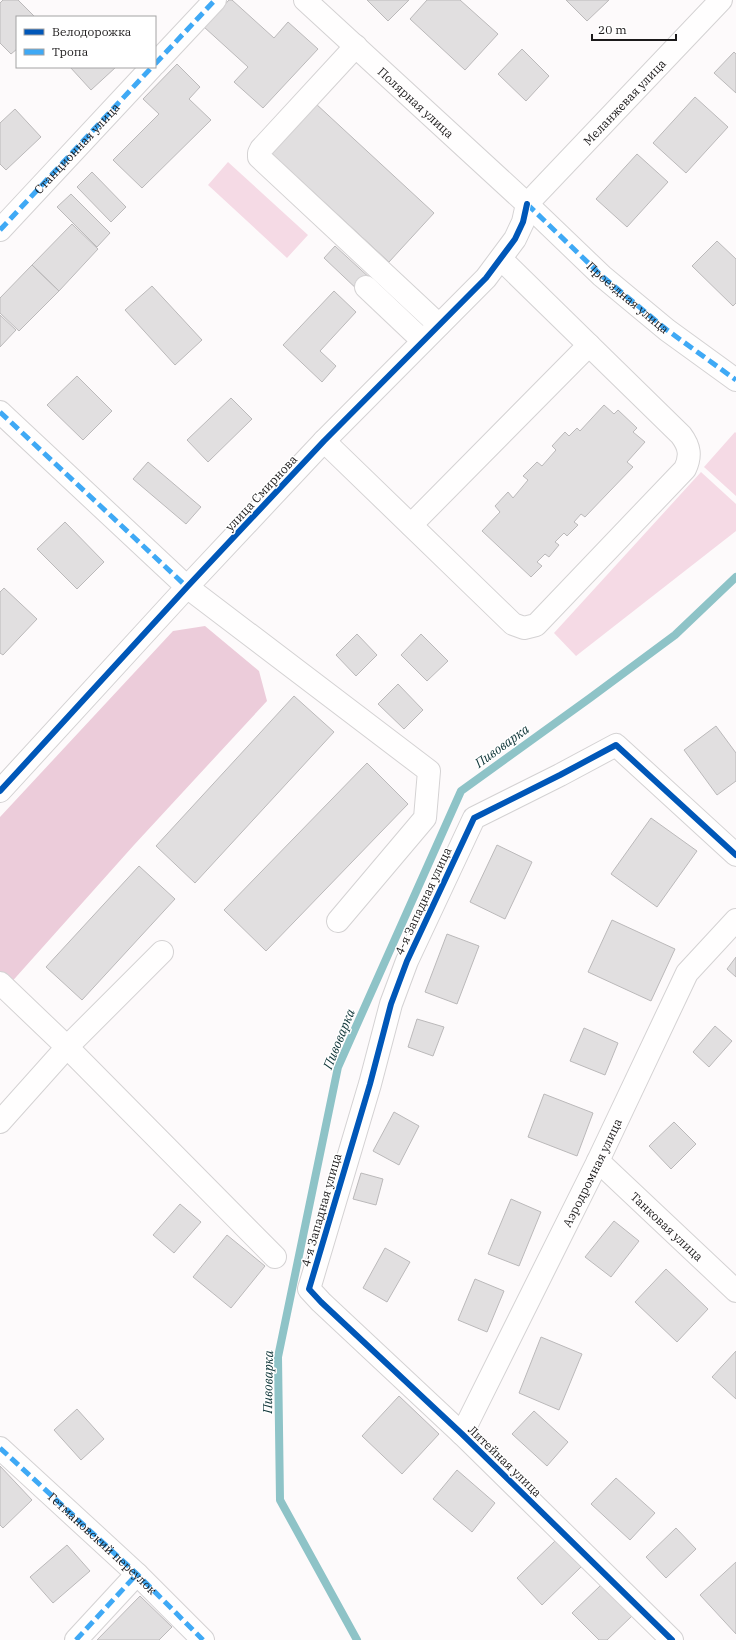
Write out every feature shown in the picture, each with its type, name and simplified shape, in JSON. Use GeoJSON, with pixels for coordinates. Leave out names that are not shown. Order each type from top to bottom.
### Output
{"type":"FeatureCollection","features":[{"type":"Feature","properties":{"kind":"street"},"geometry":{"type":"LineString","coordinates":[[156,63],[214,0]]}},
{"type":"Feature","properties":{"kind":"street","name":"Полярная улица"},"geometry":{"type":"LineString","coordinates":[[306,0],[527,204]]}},
{"type":"Feature","properties":{"kind":"street","name":"Меланжевая улица"},"geometry":{"type":"LineString","coordinates":[[527,204],[722,0]]}},
{"type":"Feature","properties":{"kind":"street"},"geometry":{"type":"LineString","coordinates":[[356,46],[262,149],[259,153],[259,157],[439,324]]}},
{"type":"Feature","properties":{"kind":"street","name":"Станционная улица"},"geometry":{"type":"LineString","coordinates":[[0,230],[151,68]]}},
{"type":"Feature","properties":{"kind":"street","name":"улица Смирнова"},"geometry":{"type":"LineString","coordinates":[[0,791],[187,587],[324,442],[486,278],[515,239],[523,222],[527,204]]}},
{"type":"Feature","properties":{"kind":"street","name":"Проездная улица"},"geometry":{"type":"LineString","coordinates":[[527,204],[602,276],[667,330],[736,380]]}},
{"type":"Feature","properties":{"kind":"street"},"geometry":{"type":"LineString","coordinates":[[324,442],[513,624],[524,628],[536,625],[685,469],[689,462],[690,452],[688,444],[681,435],[501,259]]}},
{"type":"Feature","properties":{"kind":"street"},"geometry":{"type":"LineString","coordinates":[[366,287],[423,341]]}},
{"type":"Feature","properties":{"kind":"street"},"geometry":{"type":"LineString","coordinates":[[411,525],[588,345]]}},
{"type":"Feature","properties":{"kind":"street"},"geometry":{"type":"LineString","coordinates":[[0,412],[187,587],[429,771],[425,818],[338,921]]}},
{"type":"Feature","properties":{"kind":"street","name":"4-я Западная улица"},"geometry":{"type":"LineString","coordinates":[[321,1302],[309,1289],[370,1084],[391,1004],[407,961],[474,818],[616,745],[736,855]]}},
{"type":"Feature","properties":{"kind":"street","name":"Аэродромная улица"},"geometry":{"type":"LineString","coordinates":[[462,1434],[598,1161],[687,973],[736,920]]}},
{"type":"Feature","properties":{"kind":"street"},"geometry":{"type":"LineString","coordinates":[[0,1122],[67,1048],[162,952]]}},
{"type":"Feature","properties":{"kind":"street"},"geometry":{"type":"LineString","coordinates":[[0,983],[67,1048],[275,1257]]}},
{"type":"Feature","properties":{"kind":"street","name":"Танковая улица"},"geometry":{"type":"LineString","coordinates":[[598,1161],[736,1291]]}},
{"type":"Feature","properties":{"kind":"street","name":"Литейная улица"},"geometry":{"type":"LineString","coordinates":[[321,1302],[462,1434],[672,1640]]}},
{"type":"Feature","properties":{"kind":"street","name":"Гетмановский переулок"},"geometry":{"type":"LineString","coordinates":[[0,1448],[137,1574],[204,1640]]}},
{"type":"Feature","properties":{"kind":"street"},"geometry":{"type":"LineString","coordinates":[[76,1640],[137,1574]]}},
{"type":"Feature","properties":{"kind":"shaded area"},"geometry":{"type":"Polygon","coordinates":[[[228,162],[308,235],[287,258],[208,185],[228,162]]]}},
{"type":"Feature","properties":{"kind":"shaded area"},"geometry":{"type":"Polygon","coordinates":[[[735,432],[736,433],[736,496],[704,467],[735,432]]]}},
{"type":"Feature","properties":{"kind":"shaded area"},"geometry":{"type":"Polygon","coordinates":[[[701,472],[736,504],[736,531],[576,656],[554,633],[701,472]]]}},
{"type":"Feature","properties":{"kind":"shaded area"},"geometry":{"type":"Polygon","coordinates":[[[205,626],[259,671],[267,701],[134,845],[0,995],[0,817],[173,631],[205,626]]]}},
{"type":"Feature","properties":{"kind":"building"},"geometry":{"type":"Polygon","coordinates":[[[3,0],[18,0],[34,16],[16,16],[16,50],[11,54],[0,43],[0,3],[3,0]]]}},
{"type":"Feature","properties":{"kind":"building"},"geometry":{"type":"Polygon","coordinates":[[[229,0],[232,0],[274,38],[288,22],[318,49],[263,108],[234,82],[248,67],[204,27],[229,0]]]}},
{"type":"Feature","properties":{"kind":"building"},"geometry":{"type":"Polygon","coordinates":[[[367,0],[409,0],[388,21],[367,0]]]}},
{"type":"Feature","properties":{"kind":"building"},"geometry":{"type":"Polygon","coordinates":[[[427,0],[460,0],[498,34],[465,70],[410,19],[427,0]]]}},
{"type":"Feature","properties":{"kind":"building"},"geometry":{"type":"Polygon","coordinates":[[[566,0],[609,0],[587,21],[566,0]]]}},
{"type":"Feature","properties":{"kind":"building"},"geometry":{"type":"Polygon","coordinates":[[[522,49],[549,76],[526,101],[498,74],[522,49]]]}},
{"type":"Feature","properties":{"kind":"building"},"geometry":{"type":"Polygon","coordinates":[[[734,52],[736,54],[736,93],[714,73],[734,52]]]}},
{"type":"Feature","properties":{"kind":"building"},"geometry":{"type":"Polygon","coordinates":[[[177,64],[200,87],[189,99],[211,120],[142,188],[113,160],[159,114],[143,99],[177,64]]]}},
{"type":"Feature","properties":{"kind":"building"},"geometry":{"type":"Polygon","coordinates":[[[71,68],[115,68],[91,90],[71,68]]]}},
{"type":"Feature","properties":{"kind":"building"},"geometry":{"type":"Polygon","coordinates":[[[695,97],[728,127],[686,173],[653,143],[695,97]]]}},
{"type":"Feature","properties":{"kind":"building"},"geometry":{"type":"Polygon","coordinates":[[[315,103],[434,213],[389,262],[270,152],[315,103]]]}},
{"type":"Feature","properties":{"kind":"building"},"geometry":{"type":"Polygon","coordinates":[[[15,109],[41,137],[6,170],[0,164],[0,123],[15,109]]]}},
{"type":"Feature","properties":{"kind":"building"},"geometry":{"type":"Polygon","coordinates":[[[637,154],[668,182],[627,227],[596,199],[637,154]]]}},
{"type":"Feature","properties":{"kind":"building"},"geometry":{"type":"Polygon","coordinates":[[[92,172],[126,207],[111,222],[77,187],[92,172]]]}},
{"type":"Feature","properties":{"kind":"building"},"geometry":{"type":"Polygon","coordinates":[[[71,194],[110,233],[97,247],[57,207],[71,194]]]}},
{"type":"Feature","properties":{"kind":"building"},"geometry":{"type":"Polygon","coordinates":[[[72,224],[98,249],[59,291],[32,265],[72,224]]]}},
{"type":"Feature","properties":{"kind":"building"},"geometry":{"type":"Polygon","coordinates":[[[717,241],[736,259],[736,303],[733,306],[692,266],[717,241]]]}},
{"type":"Feature","properties":{"kind":"building"},"geometry":{"type":"Polygon","coordinates":[[[335,246],[372,280],[361,293],[324,258],[335,246]]]}},
{"type":"Feature","properties":{"kind":"building"},"geometry":{"type":"Polygon","coordinates":[[[32,265],[59,291],[19,331],[0,313],[0,298],[32,265]]]}},
{"type":"Feature","properties":{"kind":"building"},"geometry":{"type":"Polygon","coordinates":[[[152,286],[202,340],[175,365],[125,310],[152,286]]]}},
{"type":"Feature","properties":{"kind":"building"},"geometry":{"type":"Polygon","coordinates":[[[334,291],[356,312],[320,351],[336,366],[322,382],[283,345],[334,291]]]}},
{"type":"Feature","properties":{"kind":"building"},"geometry":{"type":"Polygon","coordinates":[[[0,315],[16,330],[0,347],[0,315]]]}},
{"type":"Feature","properties":{"kind":"building"},"geometry":{"type":"Polygon","coordinates":[[[77,376],[112,411],[83,440],[47,405],[77,376]]]}},
{"type":"Feature","properties":{"kind":"building"},"geometry":{"type":"Polygon","coordinates":[[[231,398],[252,419],[208,462],[187,440],[231,398]]]}},
{"type":"Feature","properties":{"kind":"building"},"geometry":{"type":"Polygon","coordinates":[[[604,405],[614,414],[618,410],[637,428],[633,432],[645,442],[627,462],[633,467],[585,517],[581,514],[574,522],[578,525],[567,536],[564,533],[555,542],[559,545],[549,557],[545,554],[537,562],[542,566],[531,577],[482,531],[500,512],[495,506],[508,492],[513,498],[528,480],[523,476],[537,462],[542,466],[556,450],[552,446],[565,432],[569,436],[577,428],[580,431],[604,405]]]}},
{"type":"Feature","properties":{"kind":"building"},"geometry":{"type":"Polygon","coordinates":[[[148,462],[201,507],[186,524],[133,479],[148,462]]]}},
{"type":"Feature","properties":{"kind":"building"},"geometry":{"type":"Polygon","coordinates":[[[65,522],[104,562],[77,589],[37,549],[65,522]]]}},
{"type":"Feature","properties":{"kind":"building"},"geometry":{"type":"Polygon","coordinates":[[[4,588],[37,619],[3,655],[0,653],[0,592],[4,588]]]}},
{"type":"Feature","properties":{"kind":"building"},"geometry":{"type":"Polygon","coordinates":[[[357,634],[377,655],[356,676],[336,655],[357,634]]]}},
{"type":"Feature","properties":{"kind":"building"},"geometry":{"type":"Polygon","coordinates":[[[421,634],[448,661],[427,681],[401,655],[421,634]]]}},
{"type":"Feature","properties":{"kind":"building"},"geometry":{"type":"Polygon","coordinates":[[[398,684],[423,710],[404,729],[378,704],[398,684]]]}},
{"type":"Feature","properties":{"kind":"building"},"geometry":{"type":"Polygon","coordinates":[[[294,696],[334,732],[195,883],[156,846],[294,696]]]}},
{"type":"Feature","properties":{"kind":"building"},"geometry":{"type":"Polygon","coordinates":[[[716,726],[736,753],[736,781],[717,795],[684,750],[716,726]]]}},
{"type":"Feature","properties":{"kind":"building"},"geometry":{"type":"Polygon","coordinates":[[[367,763],[408,804],[266,951],[224,910],[367,763]]]}},
{"type":"Feature","properties":{"kind":"building"},"geometry":{"type":"Polygon","coordinates":[[[651,818],[697,851],[657,907],[611,874],[651,818]]]}},
{"type":"Feature","properties":{"kind":"building"},"geometry":{"type":"Polygon","coordinates":[[[497,845],[532,862],[505,919],[470,902],[497,845]]]}},
{"type":"Feature","properties":{"kind":"building"},"geometry":{"type":"Polygon","coordinates":[[[139,866],[175,899],[82,1000],[46,967],[139,866]]]}},
{"type":"Feature","properties":{"kind":"building"},"geometry":{"type":"Polygon","coordinates":[[[612,920],[675,949],[651,1001],[588,972],[612,920]]]}},
{"type":"Feature","properties":{"kind":"building"},"geometry":{"type":"Polygon","coordinates":[[[447,934],[479,946],[457,1004],[425,992],[447,934]]]}},
{"type":"Feature","properties":{"kind":"building"},"geometry":{"type":"Polygon","coordinates":[[[736,957],[736,977],[727,969],[736,957]]]}},
{"type":"Feature","properties":{"kind":"building"},"geometry":{"type":"Polygon","coordinates":[[[417,1019],[444,1027],[433,1056],[408,1047],[417,1019]]]}},
{"type":"Feature","properties":{"kind":"building"},"geometry":{"type":"Polygon","coordinates":[[[715,1026],[732,1041],[709,1067],[693,1052],[715,1026]]]}},
{"type":"Feature","properties":{"kind":"building"},"geometry":{"type":"Polygon","coordinates":[[[584,1028],[618,1043],[605,1075],[570,1061],[584,1028]]]}},
{"type":"Feature","properties":{"kind":"building"},"geometry":{"type":"Polygon","coordinates":[[[544,1094],[593,1113],[577,1156],[528,1137],[544,1094]]]}},
{"type":"Feature","properties":{"kind":"building"},"geometry":{"type":"Polygon","coordinates":[[[394,1112],[419,1126],[399,1165],[373,1151],[394,1112]]]}},
{"type":"Feature","properties":{"kind":"building"},"geometry":{"type":"Polygon","coordinates":[[[674,1122],[696,1144],[671,1169],[649,1146],[674,1122]]]}},
{"type":"Feature","properties":{"kind":"building"},"geometry":{"type":"Polygon","coordinates":[[[361,1173],[383,1179],[376,1205],[353,1199],[361,1173]]]}},
{"type":"Feature","properties":{"kind":"building"},"geometry":{"type":"Polygon","coordinates":[[[511,1199],[541,1212],[519,1266],[488,1254],[511,1199]]]}},
{"type":"Feature","properties":{"kind":"building"},"geometry":{"type":"Polygon","coordinates":[[[180,1204],[201,1222],[174,1253],[153,1235],[180,1204]]]}},
{"type":"Feature","properties":{"kind":"building"},"geometry":{"type":"Polygon","coordinates":[[[614,1221],[639,1241],[611,1277],[585,1257],[614,1221]]]}},
{"type":"Feature","properties":{"kind":"building"},"geometry":{"type":"Polygon","coordinates":[[[227,1235],[265,1266],[231,1308],[193,1277],[227,1235]]]}},
{"type":"Feature","properties":{"kind":"building"},"geometry":{"type":"Polygon","coordinates":[[[385,1248],[410,1262],[387,1302],[363,1288],[385,1248]]]}},
{"type":"Feature","properties":{"kind":"building"},"geometry":{"type":"Polygon","coordinates":[[[666,1269],[708,1309],[677,1342],[635,1302],[666,1269]]]}},
{"type":"Feature","properties":{"kind":"building"},"geometry":{"type":"Polygon","coordinates":[[[475,1279],[504,1291],[487,1332],[458,1320],[475,1279]]]}},
{"type":"Feature","properties":{"kind":"building"},"geometry":{"type":"Polygon","coordinates":[[[541,1337],[582,1354],[559,1410],[519,1393],[541,1337]]]}},
{"type":"Feature","properties":{"kind":"building"},"geometry":{"type":"Polygon","coordinates":[[[736,1351],[736,1399],[712,1377],[736,1351]]]}},
{"type":"Feature","properties":{"kind":"building"},"geometry":{"type":"Polygon","coordinates":[[[399,1396],[439,1434],[402,1474],[362,1436],[399,1396]]]}},
{"type":"Feature","properties":{"kind":"building"},"geometry":{"type":"Polygon","coordinates":[[[77,1409],[104,1439],[81,1460],[54,1430],[77,1409]]]}},
{"type":"Feature","properties":{"kind":"building"},"geometry":{"type":"Polygon","coordinates":[[[534,1411],[568,1442],[547,1466],[512,1434],[534,1411]]]}},
{"type":"Feature","properties":{"kind":"building"},"geometry":{"type":"Polygon","coordinates":[[[0,1466],[32,1500],[3,1528],[0,1525],[0,1466]]]}},
{"type":"Feature","properties":{"kind":"building"},"geometry":{"type":"Polygon","coordinates":[[[457,1470],[495,1503],[472,1532],[433,1499],[457,1470]]]}},
{"type":"Feature","properties":{"kind":"building"},"geometry":{"type":"Polygon","coordinates":[[[616,1478],[655,1513],[630,1540],[591,1504],[616,1478]]]}},
{"type":"Feature","properties":{"kind":"building"},"geometry":{"type":"Polygon","coordinates":[[[676,1528],[696,1549],[666,1578],[646,1557],[676,1528]]]}},
{"type":"Feature","properties":{"kind":"building"},"geometry":{"type":"Polygon","coordinates":[[[555,1541],[581,1567],[542,1605],[517,1578],[555,1541]]]}},
{"type":"Feature","properties":{"kind":"building"},"geometry":{"type":"Polygon","coordinates":[[[67,1545],[90,1571],[53,1603],[30,1577],[67,1545]]]}},
{"type":"Feature","properties":{"kind":"building"},"geometry":{"type":"Polygon","coordinates":[[[736,1562],[736,1634],[700,1595],[736,1562]]]}},
{"type":"Feature","properties":{"kind":"building"},"geometry":{"type":"Polygon","coordinates":[[[601,1585],[632,1616],[607,1640],[599,1640],[572,1613],[601,1585]]]}},
{"type":"Feature","properties":{"kind":"building"},"geometry":{"type":"Polygon","coordinates":[[[140,1596],[172,1627],[159,1640],[97,1640],[140,1596]]]}},
{"type":"Feature","properties":{"kind":"waterway","name":"Пивоварка"},"geometry":{"type":"LineString","coordinates":[[357,1640],[280,1500],[278,1357],[338,1067],[461,791],[675,635],[736,577]]}},
{"type":"Feature","properties":{"kind":"marked path"},"geometry":{"type":"LineString","coordinates":[[156,63],[215,0]]}},
{"type":"Feature","properties":{"kind":"marked path"},"geometry":{"type":"LineString","coordinates":[[0,230],[151,68]]}},
{"type":"Feature","properties":{"kind":"marked path"},"geometry":{"type":"LineString","coordinates":[[527,204],[602,276],[667,330],[736,380]]}},
{"type":"Feature","properties":{"kind":"marked path"},"geometry":{"type":"LineString","coordinates":[[0,412],[187,587]]}},
{"type":"Feature","properties":{"kind":"marked path"},"geometry":{"type":"LineString","coordinates":[[0,1448],[137,1574],[203,1640]]}},
{"type":"Feature","properties":{"kind":"marked path"},"geometry":{"type":"LineString","coordinates":[[76,1640],[137,1574]]}},
{"type":"Feature","properties":{"kind":"cycle path"},"geometry":{"type":"LineString","coordinates":[[0,791],[187,587],[324,441],[486,278],[515,239],[523,222],[527,204]]}},
{"type":"Feature","properties":{"kind":"cycle path"},"geometry":{"type":"LineString","coordinates":[[672,1640],[462,1434],[309,1289],[370,1084],[391,1004],[407,961],[474,818],[616,745],[736,855]]}}]}
